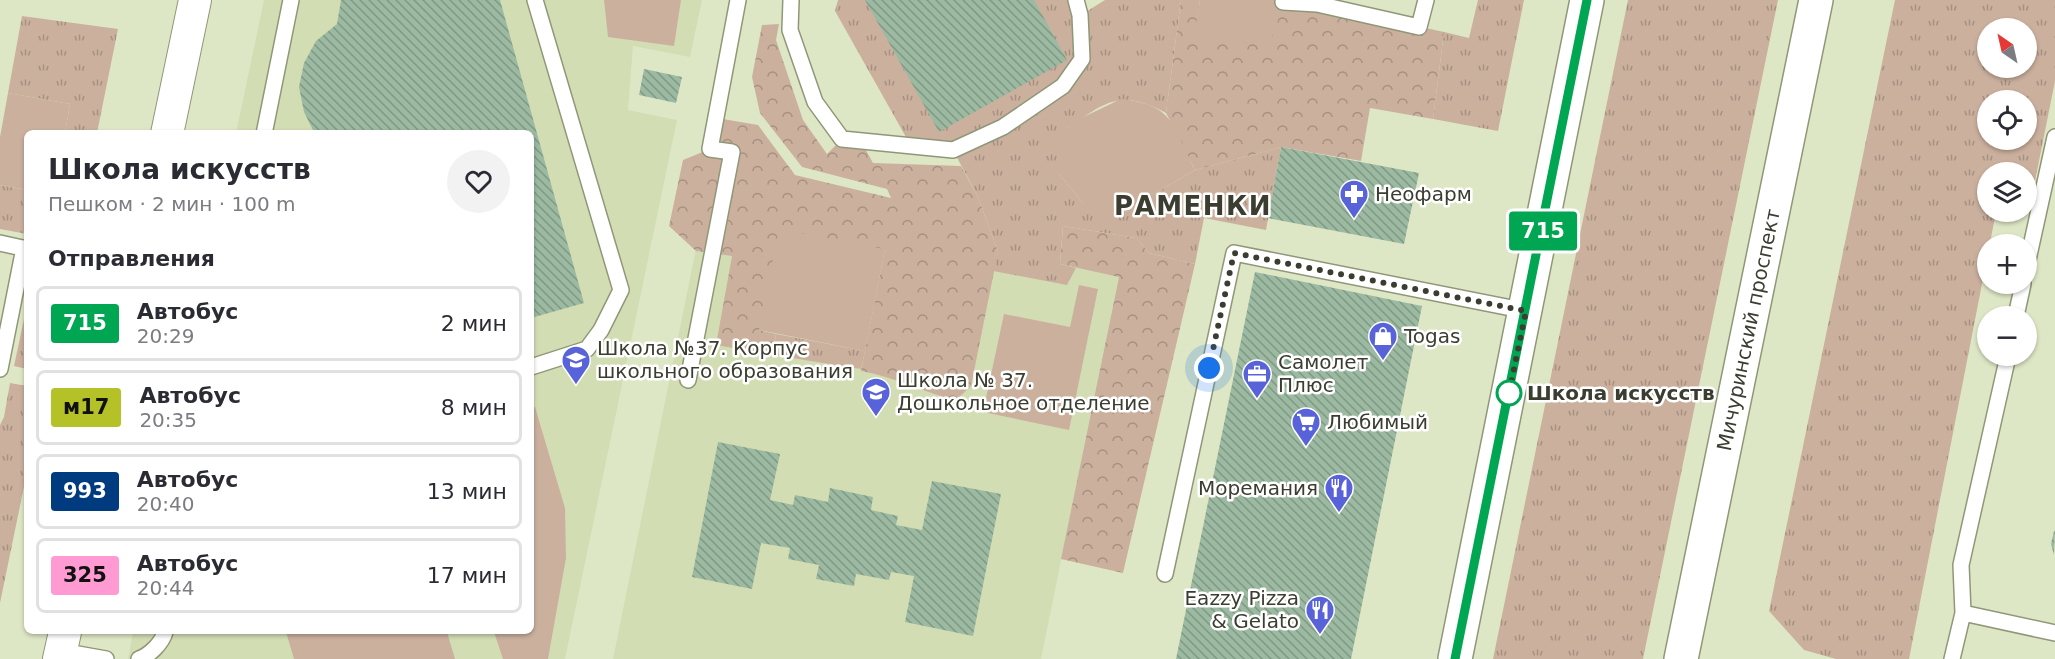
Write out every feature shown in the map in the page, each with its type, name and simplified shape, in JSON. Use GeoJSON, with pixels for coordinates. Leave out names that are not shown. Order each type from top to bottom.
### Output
{"type":"FeatureCollection","features":[{"type":"Feature","properties":{"kind":"main road"},"geometry":{"type":"LineString","coordinates":[[1455,659],[1587,0]]}},
{"type":"Feature","properties":{"kind":"main road","name":"Мичуринский проспект"},"geometry":{"type":"LineString","coordinates":[[1686,658],[1816,0]]}},
{"type":"Feature","properties":{"kind":"street"},"geometry":{"type":"LineString","coordinates":[[168,130],[195,0]]}},
{"type":"Feature","properties":{"kind":"lane"},"geometry":{"type":"LineString","coordinates":[[265,130],[291,0]]}},
{"type":"Feature","properties":{"kind":"lane"},"geometry":{"type":"LineString","coordinates":[[534,366],[587,349],[601,330],[621,290],[535,0]]}},
{"type":"Feature","properties":{"kind":"lane"},"geometry":{"type":"LineString","coordinates":[[688,380],[732,152],[710,148],[738,0]]}},
{"type":"Feature","properties":{"kind":"lane"},"geometry":{"type":"LineString","coordinates":[[791,0],[790,30],[814,102],[842,139],[953,150],[1003,127],[1063,86],[1082,59],[1080,15],[1076,0]]}},
{"type":"Feature","properties":{"kind":"lane"},"geometry":{"type":"LineString","coordinates":[[1283,2],[1318,2],[1419,27],[1426,0]]}},
{"type":"Feature","properties":{"kind":"lane"},"geometry":{"type":"LineString","coordinates":[[2036,234],[2051,179],[2055,137]]}},
{"type":"Feature","properties":{"kind":"lane"},"geometry":{"type":"LineString","coordinates":[[0,243],[24,249]]}},
{"type":"Feature","properties":{"kind":"lane"},"geometry":{"type":"LineString","coordinates":[[1165,574],[1234,253],[1526,311]]}},
{"type":"Feature","properties":{"kind":"lane"},"geometry":{"type":"LineString","coordinates":[[0,369],[24,258]]}},
{"type":"Feature","properties":{"kind":"lane"},"geometry":{"type":"LineString","coordinates":[[1952,659],[1963,613],[1961,565],[2006,366]]}},
{"type":"Feature","properties":{"kind":"lane"},"geometry":{"type":"LineString","coordinates":[[1963,613],[2055,633]]}},
{"type":"Feature","properties":{"kind":"lane"},"geometry":{"type":"LineString","coordinates":[[139,659],[145,657],[163,639],[164,634]]}},
{"type":"Feature","properties":{"kind":"lane"},"geometry":{"type":"LineString","coordinates":[[62,647],[106,659]]}},
{"type":"Feature","properties":{"kind":"shaded area","name":"Школа №37. Корпус школьного образования"},"geometry":{"type":"Polygon","coordinates":[[[264,0],[702,0],[690,57],[633,46],[628,110],[677,120],[565,659],[128,659],[133,634],[534,634],[534,130],[237,130],[264,0]]]}},
{"type":"Feature","properties":{"kind":"shaded area","name":"Школа № 37. Дошкольное отделение"},"geometry":{"type":"Polygon","coordinates":[[[707,194],[1119,276],[1041,659],[613,659],[707,194]]]}},
{"type":"Feature","properties":{"kind":"green space"},"geometry":{"type":"Polygon","coordinates":[[[604,0],[681,0],[674,46],[608,37],[604,0]]]}},
{"type":"Feature","properties":{"kind":"green space"},"geometry":{"type":"Polygon","coordinates":[[[838,0],[1076,0],[1081,15],[1105,0],[1181,0],[1166,113],[1137,101],[1125,100],[1114,101],[1093,111],[1068,128],[1059,174],[1083,203],[1154,194],[1195,170],[1281,147],[1266,230],[1204,218],[1195,264],[1149,253],[1136,238],[1063,226],[1060,264],[1076,268],[1067,285],[993,271],[998,252],[978,197],[953,150],[911,146],[835,11],[838,0]]]}},
{"type":"Feature","properties":{"kind":"green space"},"geometry":{"type":"Polygon","coordinates":[[[1181,0],[1200,0],[1195,36],[1283,2],[1317,4],[1444,32],[1433,119],[1370,108],[1361,161],[1281,147],[1195,170],[1166,113],[1181,0]]]}},
{"type":"Feature","properties":{"kind":"green space"},"geometry":{"type":"Polygon","coordinates":[[[1200,0],[1283,0],[1283,2],[1274,34],[1261,44],[1194,36],[1200,0]]]}},
{"type":"Feature","properties":{"kind":"green space"},"geometry":{"type":"Polygon","coordinates":[[[1478,0],[1524,0],[1498,131],[1433,119],[1444,32],[1469,38],[1478,0]]]}},
{"type":"Feature","properties":{"kind":"green space"},"geometry":{"type":"Polygon","coordinates":[[[1628,0],[1778,0],[1643,659],[1493,659],[1628,0]]]}},
{"type":"Feature","properties":{"kind":"green space"},"geometry":{"type":"Polygon","coordinates":[[[1895,0],[2055,0],[2055,81],[2037,171],[2037,162],[1977,162],[1977,222],[1994,222],[1992,234],[1977,234],[1977,294],[1980,294],[1909,659],[1836,659],[1804,650],[1769,611],[1895,0]]]}},
{"type":"Feature","properties":{"kind":"green space"},"geometry":{"type":"Polygon","coordinates":[[[22,16],[118,29],[98,130],[66,130],[70,104],[8,93],[22,16]]]}},
{"type":"Feature","properties":{"kind":"green space"},"geometry":{"type":"Polygon","coordinates":[[[779,24],[776,40],[803,120],[827,154],[842,139],[861,141],[873,163],[961,166],[978,197],[998,252],[971,386],[955,401],[896,380],[861,371],[885,249],[759,330],[776,334],[772,355],[716,345],[732,256],[696,251],[669,226],[683,160],[710,149],[717,118],[758,125],[795,175],[891,198],[887,189],[802,167],[760,113],[752,77],[762,25],[779,24]]]}},
{"type":"Feature","properties":{"kind":"green space"},"geometry":{"type":"Polygon","coordinates":[[[8,93],[70,104],[66,130],[24,130],[24,189],[0,185],[0,137],[8,93]]]}},
{"type":"Feature","properties":{"kind":"green space"},"geometry":{"type":"Polygon","coordinates":[[[1121,99],[1152,106],[1162,112],[1176,130],[1195,170],[1154,194],[1120,208],[1083,203],[1059,174],[1055,141],[1075,121],[1121,99]]]}},
{"type":"Feature","properties":{"kind":"green space"},"geometry":{"type":"Polygon","coordinates":[[[0,185],[24,189],[24,233],[0,229],[0,185]]]}},
{"type":"Feature","properties":{"kind":"green space"},"geometry":{"type":"Polygon","coordinates":[[[1063,226],[1136,238],[1149,253],[1195,264],[1123,573],[1061,559],[1119,277],[1060,264],[1063,226]]]}},
{"type":"Feature","properties":{"kind":"green space"},"geometry":{"type":"Polygon","coordinates":[[[779,229],[885,249],[865,351],[759,330],[779,229]]]}},
{"type":"Feature","properties":{"kind":"green space"},"geometry":{"type":"Polygon","coordinates":[[[1079,285],[1098,289],[1069,430],[983,412],[1004,314],[1070,327],[1079,285]]]}},
{"type":"Feature","properties":{"kind":"green space"},"geometry":{"type":"Polygon","coordinates":[[[24,319],[24,368],[14,366],[24,319]]]}},
{"type":"Feature","properties":{"kind":"green space"},"geometry":{"type":"Polygon","coordinates":[[[776,334],[865,351],[861,369],[773,355],[776,334]]]}},
{"type":"Feature","properties":{"kind":"green space"},"geometry":{"type":"Polygon","coordinates":[[[10,383],[24,385],[24,487],[0,603],[0,425],[4,417],[10,383]]]}},
{"type":"Feature","properties":{"kind":"green space"},"geometry":{"type":"Polygon","coordinates":[[[534,407],[565,508],[566,558],[548,659],[503,659],[495,634],[534,634],[534,407]]]}},
{"type":"Feature","properties":{"kind":"green space"},"geometry":{"type":"Polygon","coordinates":[[[287,634],[448,634],[455,659],[294,659],[287,634]]]}},
{"type":"Feature","properties":{"kind":"building"},"geometry":{"type":"Polygon","coordinates":[[[341,0],[500,0],[584,303],[534,317],[534,130],[313,130],[304,112],[299,87],[304,63],[316,41],[337,24],[341,0]]]}},
{"type":"Feature","properties":{"kind":"building"},"geometry":{"type":"Polygon","coordinates":[[[865,0],[1034,0],[1067,60],[939,132],[865,0]]]}},
{"type":"Feature","properties":{"kind":"building"},"geometry":{"type":"Polygon","coordinates":[[[644,69],[682,77],[676,103],[639,95],[644,69]]]}},
{"type":"Feature","properties":{"kind":"building"},"geometry":{"type":"Polygon","coordinates":[[[1281,147],[1419,173],[1404,244],[1268,218],[1281,147]]]}},
{"type":"Feature","properties":{"kind":"building","name":"Любимый"},"geometry":{"type":"Polygon","coordinates":[[[1255,272],[1422,306],[1351,659],[1176,659],[1255,272]]]}},
{"type":"Feature","properties":{"kind":"building"},"geometry":{"type":"Polygon","coordinates":[[[718,442],[780,454],[770,500],[793,505],[795,495],[828,502],[830,488],[873,497],[871,510],[898,516],[896,525],[922,530],[932,481],[1001,494],[973,636],[905,622],[914,576],[891,572],[889,580],[856,574],[854,586],[816,579],[819,565],[788,559],[790,548],[761,543],[752,589],[692,577],[718,442]]]}},
{"type":"Feature","properties":{"kind":"building"},"geometry":{"type":"Polygon","coordinates":[[[2055,531],[2054,555],[2051,544],[2055,531]]]}},
{"type":"Feature","properties":{"kind":"bus line","name":"715"},"geometry":{"type":"LineString","coordinates":[[1455,659],[1552,184],[1587,0]]}},
{"type":"Feature","properties":{"kind":"place","name":"Неофарм"},"geometry":{"type":"Point","coordinates":[1354,220]}},
{"type":"Feature","properties":{"kind":"place","name":"Togas"},"geometry":{"type":"Point","coordinates":[1383,362]}},
{"type":"Feature","properties":{"kind":"place","name":"Школа №37. Корпус школьного образования"},"geometry":{"type":"Point","coordinates":[576,386]}},
{"type":"Feature","properties":{"kind":"place","name":"Школа искусств"},"geometry":{"type":"Point","coordinates":[1509,393]}},
{"type":"Feature","properties":{"kind":"place","name":"Самолет Плюс"},"geometry":{"type":"Point","coordinates":[1257,400]}},
{"type":"Feature","properties":{"kind":"place","name":"Школа № 37. Дошкольное отделение"},"geometry":{"type":"Point","coordinates":[876,418]}},
{"type":"Feature","properties":{"kind":"place","name":"Любимый"},"geometry":{"type":"Point","coordinates":[1306,448]}},
{"type":"Feature","properties":{"kind":"place","name":"Моремания"},"geometry":{"type":"Point","coordinates":[1339,514]}},
{"type":"Feature","properties":{"kind":"place","name":"Eazzy Pizza & Gelato"},"geometry":{"type":"Point","coordinates":[1320,636]}},
{"type":"Feature","properties":{"kind":"district","name":"РАМЕНКИ"},"geometry":{"type":"Point","coordinates":[1193,206]}},
{"type":"Feature","properties":{"kind":"route"},"geometry":{"type":"LineString","coordinates":[[1209,368],[1234,253],[1526,311],[1509,393]]}}]}
